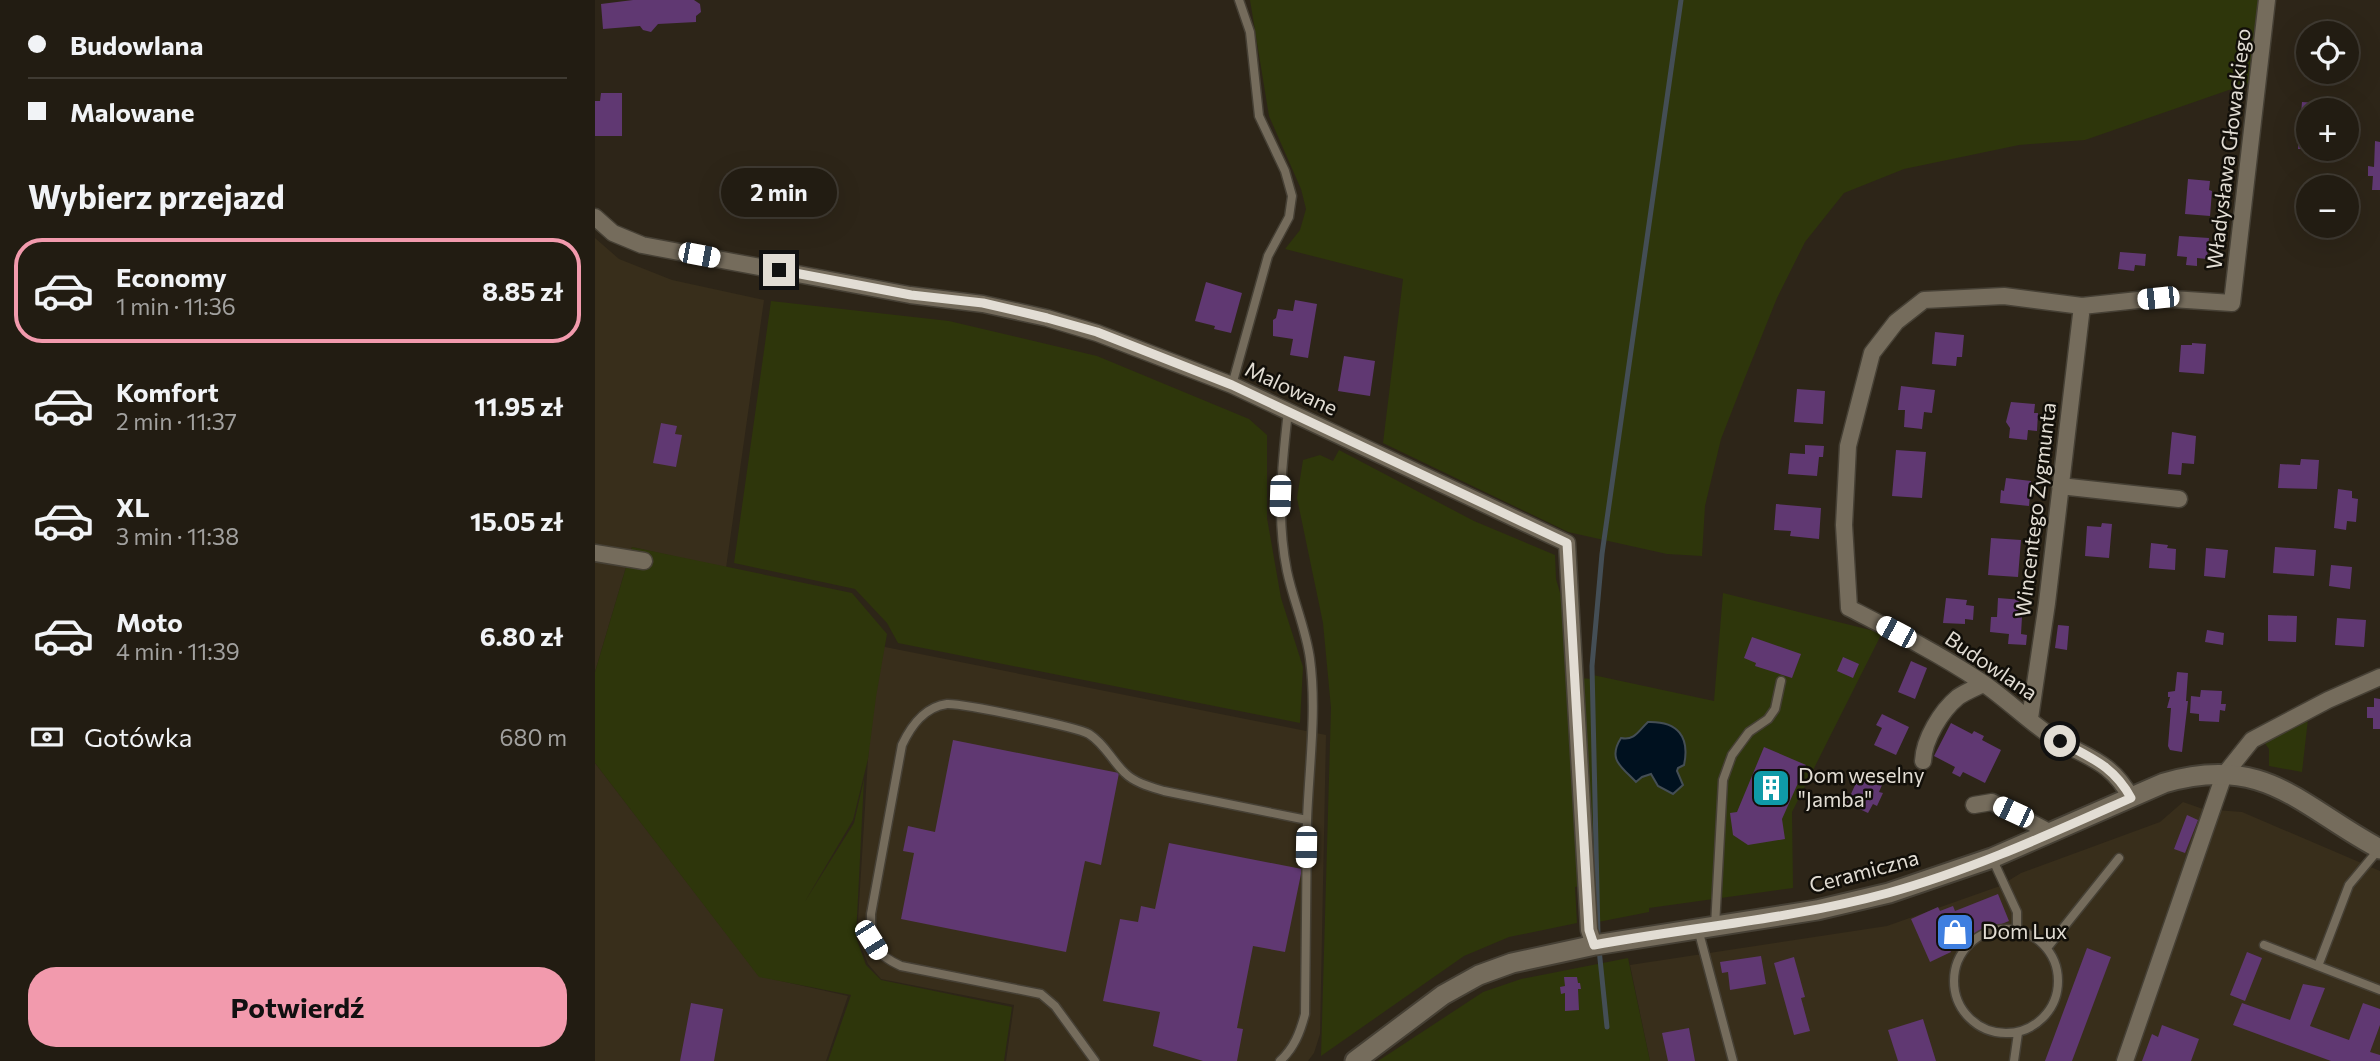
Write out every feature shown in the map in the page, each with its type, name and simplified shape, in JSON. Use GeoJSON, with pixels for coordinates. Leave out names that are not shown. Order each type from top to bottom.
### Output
{"type":"FeatureCollection","features":[{"type":"Feature","properties":{"kind":"street","name":"Władysława Głowackiego"},"geometry":{"type":"LineString","coordinates":[[2082,306],[2158,298],[2232,303],[2267,0]]}},
{"type":"Feature","properties":{"kind":"street","name":"Malowane"},"geometry":{"type":"LineString","coordinates":[[595,217],[613,233],[642,245],[911,295],[983,303],[1047,318],[1154,353],[1232,385],[1567,543],[1589,930],[1598,944]]}},
{"type":"Feature","properties":{"kind":"street","name":"Budowlana"},"geometry":{"type":"LineString","coordinates":[[2082,306],[2004,296],[1924,300],[1896,322],[1872,353],[1848,446],[1844,525],[1849,608],[1942,656],[2030,718],[2047,734],[2098,761],[2118,776],[2131,798]]}},
{"type":"Feature","properties":{"kind":"street","name":"Wincentego Zygmunta"},"geometry":{"type":"LineString","coordinates":[[2030,718],[2047,603],[2082,306]]}},
{"type":"Feature","properties":{"kind":"street"},"geometry":{"type":"LineString","coordinates":[[2060,486],[2179,499]]}},
{"type":"Feature","properties":{"kind":"street"},"geometry":{"type":"LineString","coordinates":[[595,553],[644,561]]}},
{"type":"Feature","properties":{"kind":"street"},"geometry":{"type":"LineString","coordinates":[[2125,1061],[2224,775],[2252,740],[2328,700],[2380,677]]}},
{"type":"Feature","properties":{"kind":"street"},"geometry":{"type":"LineString","coordinates":[[1923,761],[1924,749],[1944,712],[1959,696],[1983,684]]}},
{"type":"Feature","properties":{"kind":"street","name":"Ceramiczna"},"geometry":{"type":"LineString","coordinates":[[1355,1061],[1443,995],[1479,975],[1512,962],[1598,944],[1817,910],[1889,893],[1992,858],[2164,783],[2183,778],[2224,775],[2253,778],[2276,786],[2380,849]]}},
{"type":"Feature","properties":{"kind":"street"},"geometry":{"type":"LineString","coordinates":[[1974,805],[1992,802],[2051,833]]}},
{"type":"Feature","properties":{"kind":"lane"},"geometry":{"type":"LineString","coordinates":[[1232,385],[1268,256],[1289,217],[1292,196],[1285,171],[1259,116],[1250,32],[1239,0]]}},
{"type":"Feature","properties":{"kind":"lane"},"geometry":{"type":"LineString","coordinates":[[1280,1061],[1300,1035],[1305,1014],[1311,677],[1309,656],[1287,569],[1279,519],[1288,411]]}},
{"type":"Feature","properties":{"kind":"lane"},"geometry":{"type":"LineString","coordinates":[[1733,1061],[1706,927],[1723,780],[1732,755],[1749,732],[1768,719],[1775,709],[1781,681]]}},
{"type":"Feature","properties":{"kind":"lane"},"geometry":{"type":"LineString","coordinates":[[1095,1061],[1055,1006],[1041,994],[901,966],[882,957],[871,940],[871,914],[902,745],[911,726],[927,712],[947,704],[974,707],[1087,733],[1102,744],[1127,775],[1145,785],[1164,792],[1307,820]]}},
{"type":"Feature","properties":{"kind":"lane"},"geometry":{"type":"LineString","coordinates":[[2318,966],[2349,885],[2380,849]]}},
{"type":"Feature","properties":{"kind":"lane"},"geometry":{"type":"LineString","coordinates":[[1992,858],[2017,912],[2017,930]]}},
{"type":"Feature","properties":{"kind":"lane"},"geometry":{"type":"LineString","coordinates":[[2047,948],[2119,858]]}},
{"type":"Feature","properties":{"kind":"lane"},"geometry":{"type":"LineString","coordinates":[[2000,929],[2017,930],[2033,936],[2047,948],[2056,963],[2059,981],[2056,998],[2041,1020],[2018,1033],[2000,1034],[1984,1029],[1970,1020],[1960,1006],[1954,990],[1954,973],[1960,957],[1970,944],[1984,934],[2000,929]]}},
{"type":"Feature","properties":{"kind":"lane"},"geometry":{"type":"LineString","coordinates":[[2264,945],[2380,990]]}},
{"type":"Feature","properties":{"kind":"lane"},"geometry":{"type":"LineString","coordinates":[[2014,1061],[2018,1033]]}},
{"type":"Feature","properties":{"kind":"shaded area"},"geometry":{"type":"Polygon","coordinates":[[[595,238],[619,259],[672,280],[764,300],[726,568],[632,547],[595,672],[595,238]]]}},
{"type":"Feature","properties":{"kind":"shaded area"},"geometry":{"type":"Polygon","coordinates":[[[875,645],[1326,735],[1320,1034],[1314,1053],[1308,1061],[1006,1061],[1014,1005],[881,979],[868,964],[857,937],[875,645]]]}},
{"type":"Feature","properties":{"kind":"shaded area"},"geometry":{"type":"Polygon","coordinates":[[[595,763],[759,976],[848,996],[826,1061],[595,1061],[595,763]]]}},
{"type":"Feature","properties":{"kind":"shaded area"},"geometry":{"type":"Polygon","coordinates":[[[2183,802],[2203,809],[2242,812],[2380,871],[2380,1061],[1650,1061],[1630,965],[1887,926],[2000,886],[2021,873],[2160,822],[2183,802]]]}},
{"type":"Feature","properties":{"kind":"green space"},"geometry":{"type":"Polygon","coordinates":[[[1250,0],[2261,0],[2249,83],[2085,140],[2019,145],[1904,169],[1844,193],[1805,242],[1777,298],[1744,380],[1721,439],[1705,506],[1702,556],[1667,554],[1568,532],[1383,443],[1403,279],[1285,249],[1300,230],[1306,209],[1301,189],[1269,116],[1250,0]]]}},
{"type":"Feature","properties":{"kind":"green space"},"geometry":{"type":"Polygon","coordinates":[[[771,301],[949,321],[1097,356],[1249,419],[1267,435],[1267,518],[1281,598],[1303,667],[1300,723],[898,643],[887,623],[855,589],[734,563],[771,301]]]}},
{"type":"Feature","properties":{"kind":"green space"},"geometry":{"type":"Polygon","coordinates":[[[1339,450],[1474,521],[1555,555],[1556,579],[1566,613],[1581,886],[1575,887],[1577,923],[1509,937],[1464,956],[1321,1056],[1331,708],[1323,623],[1297,498],[1303,460],[1320,455],[1333,461],[1339,450]]]}},
{"type":"Feature","properties":{"kind":"green space"},"geometry":{"type":"Polygon","coordinates":[[[632,547],[852,593],[887,634],[868,759],[853,820],[804,903],[854,823],[864,779],[856,937],[866,965],[881,980],[1012,1007],[1004,1061],[828,1061],[851,995],[759,977],[595,763],[595,672],[632,547]]]}},
{"type":"Feature","properties":{"kind":"green space"},"geometry":{"type":"Polygon","coordinates":[[[1723,593],[1882,633],[1792,812],[1793,888],[1649,908],[1649,912],[1593,923],[1580,678],[1592,679],[1593,675],[1714,701],[1723,593]]]}},
{"type":"Feature","properties":{"kind":"green space"},"geometry":{"type":"Polygon","coordinates":[[[2308,719],[2302,772],[2269,766],[2269,749],[2264,742],[2308,719]]]}},
{"type":"Feature","properties":{"kind":"green space"},"geometry":{"type":"Polygon","coordinates":[[[1628,958],[1650,1061],[1378,1061],[1483,992],[1521,979],[1628,958]]]}},
{"type":"Feature","properties":{"kind":"water"},"geometry":{"type":"Polygon","coordinates":[[[1648,722],[1667,724],[1683,739],[1684,765],[1677,771],[1683,785],[1673,794],[1658,786],[1651,774],[1636,782],[1616,758],[1615,752],[1621,738],[1633,736],[1648,722]]]}},
{"type":"Feature","properties":{"kind":"building"},"geometry":{"type":"Polygon","coordinates":[[[633,0],[694,0],[700,4],[701,12],[696,16],[696,22],[658,24],[651,32],[640,26],[603,29],[601,4],[633,0]]]}},
{"type":"Feature","properties":{"kind":"building"},"geometry":{"type":"Polygon","coordinates":[[[601,93],[622,93],[622,136],[595,136],[595,101],[600,101],[601,93]]]}},
{"type":"Feature","properties":{"kind":"building"},"geometry":{"type":"Polygon","coordinates":[[[2375,141],[2380,142],[2380,190],[2372,190],[2373,176],[2368,176],[2368,166],[2374,167],[2375,141]]]}},
{"type":"Feature","properties":{"kind":"building"},"geometry":{"type":"Polygon","coordinates":[[[2188,179],[2210,181],[2210,216],[2185,214],[2188,179]]]}},
{"type":"Feature","properties":{"kind":"building"},"geometry":{"type":"Polygon","coordinates":[[[2179,236],[2209,238],[2207,259],[2197,258],[2197,266],[2186,265],[2187,257],[2177,256],[2179,236]]]}},
{"type":"Feature","properties":{"kind":"building"},"geometry":{"type":"Polygon","coordinates":[[[2120,252],[2146,254],[2145,266],[2135,265],[2134,271],[2118,269],[2120,252]]]}},
{"type":"Feature","properties":{"kind":"building"},"geometry":{"type":"Polygon","coordinates":[[[1206,282],[1242,293],[1231,333],[1195,321],[1206,282]]]}},
{"type":"Feature","properties":{"kind":"building"},"geometry":{"type":"Polygon","coordinates":[[[1295,300],[1317,304],[1308,358],[1290,355],[1293,339],[1273,336],[1273,320],[1278,309],[1293,311],[1295,300]]]}},
{"type":"Feature","properties":{"kind":"building"},"geometry":{"type":"Polygon","coordinates":[[[1935,332],[1964,335],[1962,357],[1957,357],[1956,366],[1932,364],[1935,332]]]}},
{"type":"Feature","properties":{"kind":"building"},"geometry":{"type":"Polygon","coordinates":[[[2206,344],[2204,374],[2179,372],[2181,345],[2206,344]]]}},
{"type":"Feature","properties":{"kind":"building"},"geometry":{"type":"Polygon","coordinates":[[[1344,356],[1375,361],[1370,396],[1338,391],[1344,356]]]}},
{"type":"Feature","properties":{"kind":"building"},"geometry":{"type":"Polygon","coordinates":[[[1901,386],[1935,390],[1932,413],[1924,412],[1922,429],[1904,427],[1905,410],[1898,410],[1901,386]]]}},
{"type":"Feature","properties":{"kind":"building"},"geometry":{"type":"Polygon","coordinates":[[[1797,389],[1825,391],[1823,424],[1794,422],[1797,389]]]}},
{"type":"Feature","properties":{"kind":"building"},"geometry":{"type":"Polygon","coordinates":[[[2011,402],[2035,404],[2034,413],[2038,413],[2037,431],[2028,430],[2027,440],[2009,438],[2010,428],[2006,422],[2011,402]]]}},
{"type":"Feature","properties":{"kind":"building"},"geometry":{"type":"Polygon","coordinates":[[[661,423],[677,426],[675,434],[682,435],[676,467],[653,463],[661,423]]]}},
{"type":"Feature","properties":{"kind":"building"},"geometry":{"type":"Polygon","coordinates":[[[2172,432],[2196,436],[2194,464],[2182,463],[2181,475],[2168,474],[2172,432]]]}},
{"type":"Feature","properties":{"kind":"building"},"geometry":{"type":"Polygon","coordinates":[[[1805,445],[1824,446],[1823,457],[1819,457],[1817,476],[1788,474],[1790,453],[1805,454],[1805,445]]]}},
{"type":"Feature","properties":{"kind":"building"},"geometry":{"type":"Polygon","coordinates":[[[1896,450],[1926,452],[1922,498],[1892,496],[1896,450]]]}},
{"type":"Feature","properties":{"kind":"building"},"geometry":{"type":"Polygon","coordinates":[[[2301,459],[2319,460],[2317,489],[2278,488],[2280,464],[2300,465],[2301,459]]]}},
{"type":"Feature","properties":{"kind":"building"},"geometry":{"type":"Polygon","coordinates":[[[2006,478],[2031,481],[2029,506],[2000,503],[2006,478]]]}},
{"type":"Feature","properties":{"kind":"building"},"geometry":{"type":"Polygon","coordinates":[[[2338,489],[2352,491],[2352,498],[2358,499],[2356,522],[2347,521],[2346,530],[2334,528],[2338,489]]]}},
{"type":"Feature","properties":{"kind":"building"},"geometry":{"type":"Polygon","coordinates":[[[1776,504],[1821,508],[1819,539],[1790,536],[1791,531],[1774,530],[1776,504]]]}},
{"type":"Feature","properties":{"kind":"building"},"geometry":{"type":"Polygon","coordinates":[[[2102,523],[2112,524],[2109,558],[2085,556],[2087,526],[2101,527],[2102,523]]]}},
{"type":"Feature","properties":{"kind":"building"},"geometry":{"type":"Polygon","coordinates":[[[1991,538],[2021,540],[2018,577],[1988,575],[1991,538]]]}},
{"type":"Feature","properties":{"kind":"building"},"geometry":{"type":"Polygon","coordinates":[[[2151,543],[2176,549],[2175,570],[2149,568],[2151,543]]]}},
{"type":"Feature","properties":{"kind":"building"},"geometry":{"type":"Polygon","coordinates":[[[2275,547],[2316,550],[2314,576],[2273,573],[2275,547]]]}},
{"type":"Feature","properties":{"kind":"building"},"geometry":{"type":"Polygon","coordinates":[[[2206,548],[2228,550],[2225,578],[2204,576],[2206,548]]]}},
{"type":"Feature","properties":{"kind":"building"},"geometry":{"type":"Polygon","coordinates":[[[2331,565],[2352,567],[2350,589],[2329,586],[2331,565]]]}},
{"type":"Feature","properties":{"kind":"building"},"geometry":{"type":"Polygon","coordinates":[[[1946,598],[1967,600],[1966,605],[1974,606],[1973,620],[1965,619],[1965,624],[1943,623],[1946,598]]]}},
{"type":"Feature","properties":{"kind":"building"},"geometry":{"type":"Polygon","coordinates":[[[1998,598],[2023,600],[2021,634],[2027,635],[2026,645],[2008,644],[2009,634],[1990,632],[1991,617],[1997,617],[1998,598]]]}},
{"type":"Feature","properties":{"kind":"building"},"geometry":{"type":"Polygon","coordinates":[[[2268,615],[2297,616],[2296,642],[2268,641],[2268,615]]]}},
{"type":"Feature","properties":{"kind":"building"},"geometry":{"type":"Polygon","coordinates":[[[2337,618],[2366,620],[2364,647],[2335,645],[2337,618]]]}},
{"type":"Feature","properties":{"kind":"building"},"geometry":{"type":"Polygon","coordinates":[[[2058,625],[2069,626],[2067,650],[2055,648],[2058,625]]]}},
{"type":"Feature","properties":{"kind":"building"},"geometry":{"type":"Polygon","coordinates":[[[2207,630],[2224,633],[2223,645],[2205,642],[2207,630]]]}},
{"type":"Feature","properties":{"kind":"building"},"geometry":{"type":"Polygon","coordinates":[[[1752,637],[1801,654],[1792,678],[1755,666],[1756,663],[1744,658],[1752,637]]]}},
{"type":"Feature","properties":{"kind":"building"},"geometry":{"type":"Polygon","coordinates":[[[1843,657],[1859,664],[1853,678],[1837,671],[1843,657]]]}},
{"type":"Feature","properties":{"kind":"building"},"geometry":{"type":"Polygon","coordinates":[[[1911,661],[1927,668],[1915,699],[1898,692],[1911,661]]]}},
{"type":"Feature","properties":{"kind":"building"},"geometry":{"type":"Polygon","coordinates":[[[2177,672],[2188,673],[2188,701],[2182,752],[2170,750],[2168,746],[2171,708],[2167,708],[2170,697],[2168,692],[2175,691],[2177,672]]]}},
{"type":"Feature","properties":{"kind":"building"},"geometry":{"type":"Polygon","coordinates":[[[2201,690],[2222,691],[2221,704],[2226,704],[2225,711],[2220,710],[2219,722],[2199,721],[2199,714],[2190,713],[2191,696],[2200,697],[2201,690]]]}},
{"type":"Feature","properties":{"kind":"building"},"geometry":{"type":"Polygon","coordinates":[[[2374,698],[2380,699],[2380,729],[2373,729],[2373,718],[2367,718],[2367,707],[2374,707],[2374,698]]]}},
{"type":"Feature","properties":{"kind":"building"},"geometry":{"type":"Polygon","coordinates":[[[1882,714],[1909,727],[1896,755],[1874,745],[1882,728],[1876,725],[1882,714]]]}},
{"type":"Feature","properties":{"kind":"building"},"geometry":{"type":"Polygon","coordinates":[[[1951,723],[1972,734],[1974,731],[1984,736],[1982,740],[2001,750],[1985,783],[1963,772],[1960,777],[1952,773],[1955,767],[1934,756],[1951,723]]]}},
{"type":"Feature","properties":{"kind":"building"},"geometry":{"type":"Polygon","coordinates":[[[953,740],[1119,773],[1101,865],[1085,861],[1066,952],[901,919],[914,853],[903,851],[908,826],[935,832],[953,740]]]}},
{"type":"Feature","properties":{"kind":"building","name":"Dom weselny \"Jamba\""},"geometry":{"type":"Polygon","coordinates":[[[1764,747],[1806,765],[1782,819],[1785,839],[1748,845],[1733,835],[1730,813],[1737,812],[1764,747]]]}},
{"type":"Feature","properties":{"kind":"building"},"geometry":{"type":"Polygon","coordinates":[[[1860,774],[1882,785],[1879,792],[1883,793],[1877,806],[1873,804],[1868,813],[1847,803],[1860,774]]]}},
{"type":"Feature","properties":{"kind":"building"},"geometry":{"type":"Polygon","coordinates":[[[2187,815],[2198,820],[2185,853],[2174,849],[2187,815]]]}},
{"type":"Feature","properties":{"kind":"building"},"geometry":{"type":"Polygon","coordinates":[[[1169,843],[1302,869],[1285,952],[1253,946],[1237,1028],[1243,1029],[1237,1061],[1203,1061],[1153,1046],[1160,1012],[1103,1001],[1120,919],[1138,922],[1141,906],[1155,909],[1169,843]]]}},
{"type":"Feature","properties":{"kind":"building"},"geometry":{"type":"Polygon","coordinates":[[[1998,894],[2009,921],[1948,946],[1951,952],[1930,962],[1911,919],[1938,907],[1940,911],[1953,906],[1955,911],[1998,894]]]}},
{"type":"Feature","properties":{"kind":"building"},"geometry":{"type":"Polygon","coordinates":[[[2087,948],[2111,957],[2072,1061],[2045,1061],[2087,948]]]}},
{"type":"Feature","properties":{"kind":"building"},"geometry":{"type":"Polygon","coordinates":[[[2247,952],[2262,958],[2245,1001],[2230,995],[2247,952]]]}},
{"type":"Feature","properties":{"kind":"building"},"geometry":{"type":"Polygon","coordinates":[[[1761,956],[1766,984],[1730,990],[1728,972],[1722,973],[1720,962],[1761,956]]]}},
{"type":"Feature","properties":{"kind":"building"},"geometry":{"type":"Polygon","coordinates":[[[1794,957],[1805,997],[1801,998],[1810,1031],[1794,1035],[1774,963],[1794,957]]]}},
{"type":"Feature","properties":{"kind":"building"},"geometry":{"type":"Polygon","coordinates":[[[1564,977],[1577,977],[1580,983],[1579,1010],[1565,1011],[1565,993],[1561,994],[1560,987],[1565,986],[1564,977]]]}},
{"type":"Feature","properties":{"kind":"building"},"geometry":{"type":"Polygon","coordinates":[[[2303,984],[2325,988],[2310,1026],[2349,1040],[2363,1003],[2380,1009],[2380,1025],[2370,1052],[2380,1055],[2380,1061],[2331,1061],[2233,1025],[2242,1003],[2290,1020],[2303,984]]]}},
{"type":"Feature","properties":{"kind":"building"},"geometry":{"type":"Polygon","coordinates":[[[691,1003],[723,1009],[714,1061],[680,1061],[691,1003]]]}},
{"type":"Feature","properties":{"kind":"building"},"geometry":{"type":"Polygon","coordinates":[[[1923,1019],[1936,1061],[1898,1061],[1888,1030],[1923,1019]]]}},
{"type":"Feature","properties":{"kind":"building"},"geometry":{"type":"Polygon","coordinates":[[[2162,1025],[2199,1039],[2191,1061],[2142,1061],[2152,1034],[2158,1037],[2162,1025]]]}},
{"type":"Feature","properties":{"kind":"building"},"geometry":{"type":"Polygon","coordinates":[[[1689,1028],[1695,1061],[1668,1061],[1662,1033],[1689,1028]]]}},
{"type":"Feature","properties":{"kind":"waterway"},"geometry":{"type":"LineString","coordinates":[[1598,936],[1592,666],[1602,554],[1681,0]]}},
{"type":"Feature","properties":{"kind":"waterway"},"geometry":{"type":"LineString","coordinates":[[1599,949],[1607,1027]]}},
{"type":"Feature","properties":{"kind":"place","name":"Dom weselny \"Jamba\""},"geometry":{"type":"Point","coordinates":[1771,788]}},
{"type":"Feature","properties":{"kind":"place","name":"Dom Lux"},"geometry":{"type":"Point","coordinates":[1955,932]}},
{"type":"Feature","properties":{"kind":"route"},"geometry":{"type":"LineString","coordinates":[[779,270],[911,295],[983,303],[1097,332],[1232,385],[1567,543],[1589,930],[1594,945],[1817,910],[1889,893],[1992,858],[2131,798],[2118,776],[2098,761],[2060,741]]}}]}
